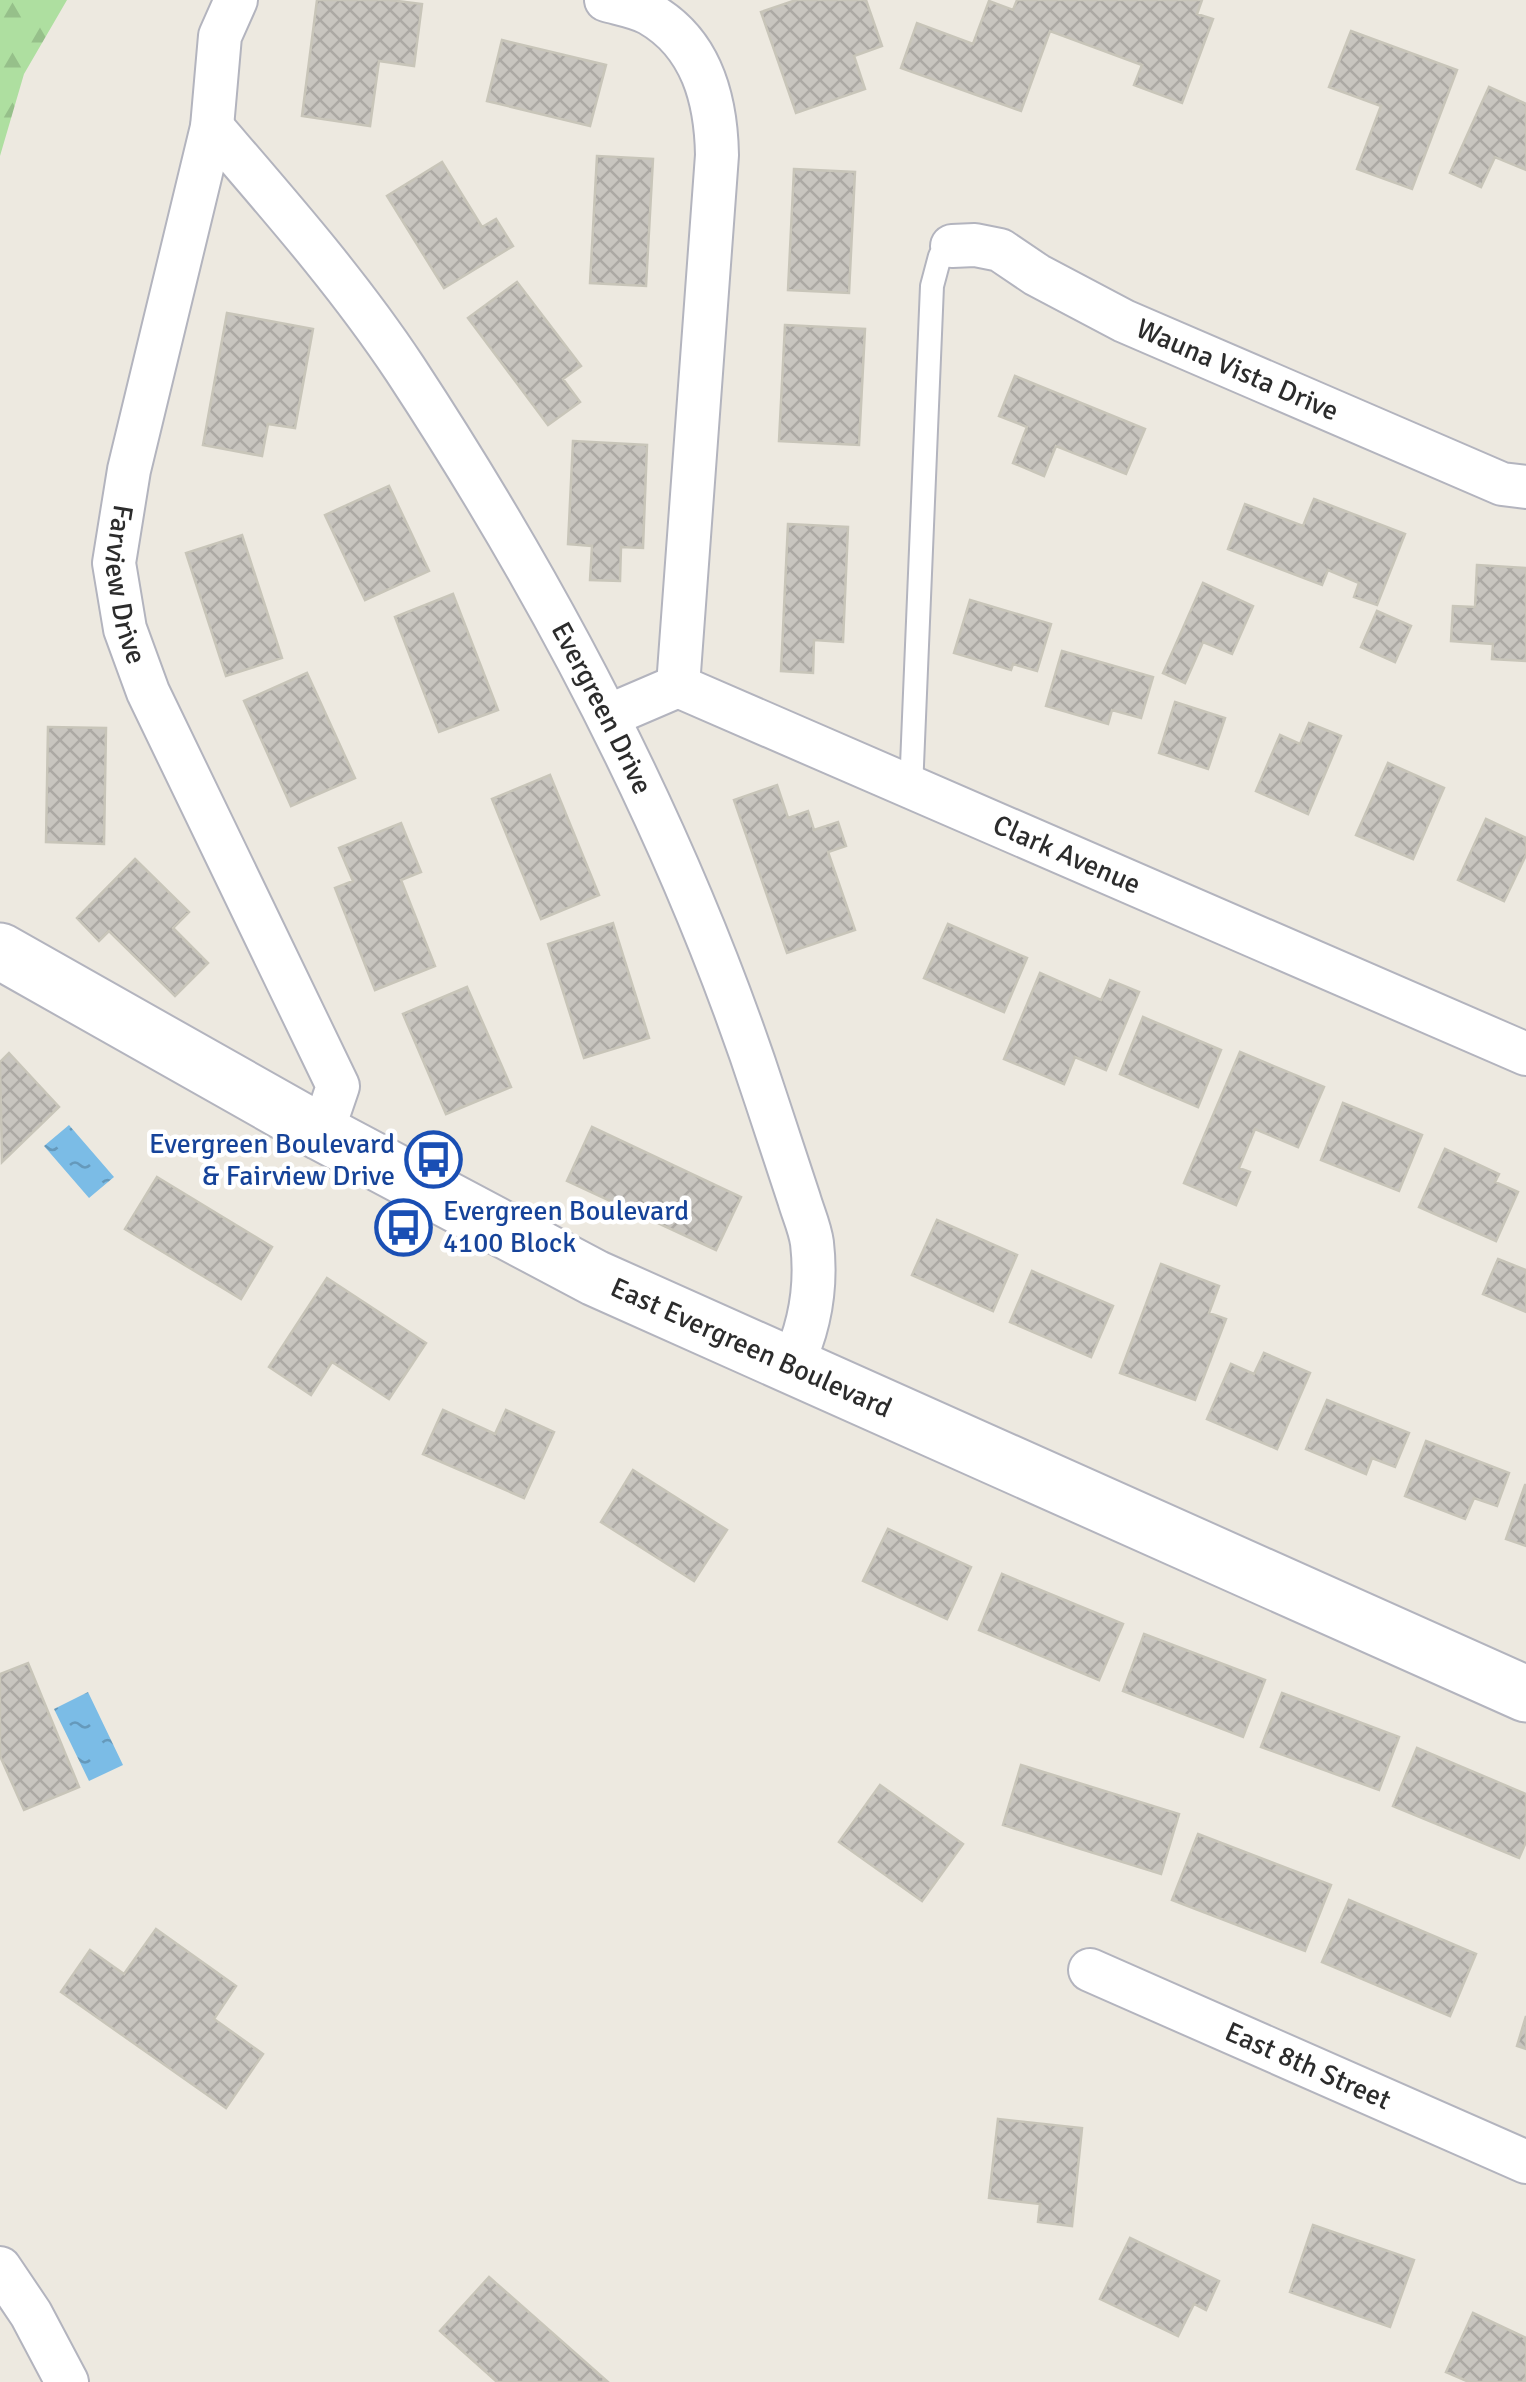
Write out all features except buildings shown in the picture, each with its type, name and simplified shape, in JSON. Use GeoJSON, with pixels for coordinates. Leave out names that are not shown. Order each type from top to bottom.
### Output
{"type":"FeatureCollection","features":[{"type":"Feature","properties":{"kind":"street","name":"Farview Drive"},"geometry":{"type":"LineString","coordinates":[[236,0],[220,36],[212,127],[134,451],[114,563],[125,629],[148,692],[338,1086],[322,1133]]}},
{"type":"Feature","properties":{"kind":"street"},"geometry":{"type":"LineString","coordinates":[[606,0],[648,13],[678,36],[702,72],[716,114],[716,175],[678,686],[608,716]]}},
{"type":"Feature","properties":{"kind":"street","name":"Evergreen Drive"},"geometry":{"type":"LineString","coordinates":[[212,127],[308,238],[403,366],[487,500],[608,716],[660,826],[746,1039],[812,1240],[813,1294],[806,1336],[792,1367]]}},
{"type":"Feature","properties":{"kind":"street","name":"Wauna Vista Drive"},"geometry":{"type":"LineString","coordinates":[[952,246],[1000,250],[1124,321],[1502,484],[1526,487]]}},
{"type":"Feature","properties":{"kind":"street","name":"Clark Avenue"},"geometry":{"type":"LineString","coordinates":[[678,686],[1526,1054]]}},
{"type":"Feature","properties":{"kind":"street","name":"East Evergreen Boulevard"},"geometry":{"type":"LineString","coordinates":[[0,951],[322,1133],[594,1278],[1526,1694]]}},
{"type":"Feature","properties":{"kind":"street","name":"East 8th Street"},"geometry":{"type":"LineString","coordinates":[[1090,1970],[1526,2162]]}},
{"type":"Feature","properties":{"kind":"street"},"geometry":{"type":"LineString","coordinates":[[0,2268],[31,2314],[67,2382]]}},
{"type":"Feature","properties":{"kind":"lane"},"geometry":{"type":"LineString","coordinates":[[911,788],[932,286],[940,256],[952,246]]}},
{"type":"Feature","properties":{"kind":"green space"},"geometry":{"type":"Polygon","coordinates":[[[0,0],[67,0],[24,74],[0,156],[0,0]]]}},
{"type":"Feature","properties":{"kind":"water"},"geometry":{"type":"Polygon","coordinates":[[[69,1125],[114,1177],[89,1198],[44,1146],[69,1125]]]}},
{"type":"Feature","properties":{"kind":"water"},"geometry":{"type":"Polygon","coordinates":[[[88,1692],[123,1765],[89,1781],[54,1709],[88,1692]]]}},
{"type":"Feature","properties":{"kind":"place","name":"Evergreen Boulevard & Fairview Drive"},"geometry":{"type":"Point","coordinates":[434,1160]}},
{"type":"Feature","properties":{"kind":"place","name":"Evergreen Boulevard 4100 Block"},"geometry":{"type":"Point","coordinates":[404,1227]}}]}
